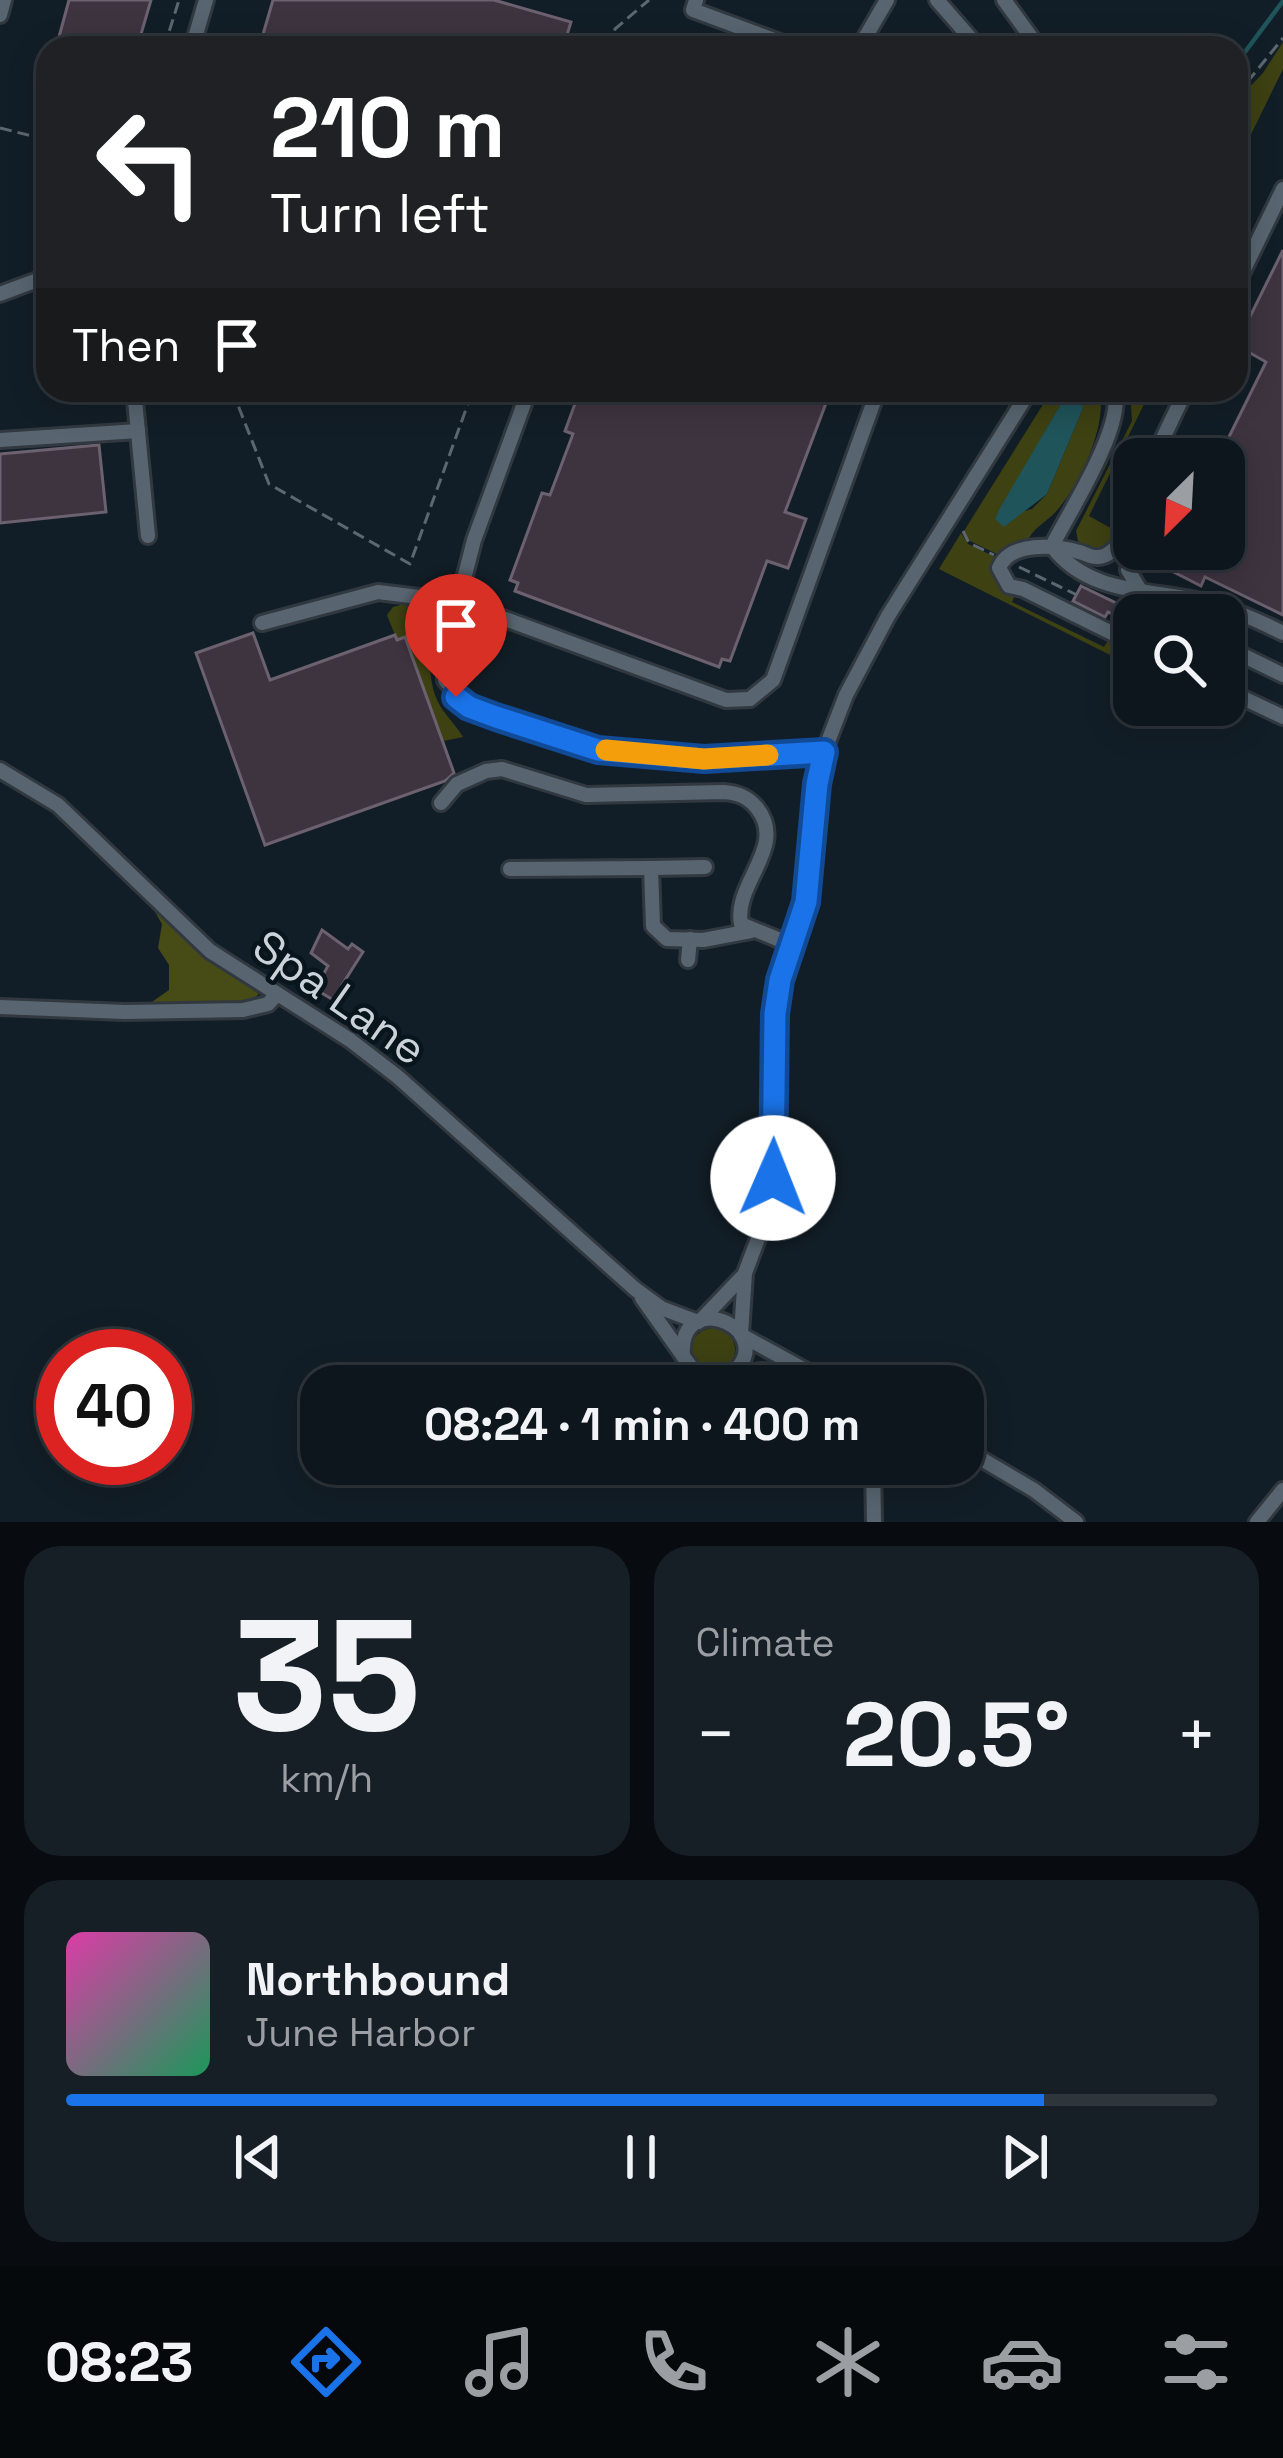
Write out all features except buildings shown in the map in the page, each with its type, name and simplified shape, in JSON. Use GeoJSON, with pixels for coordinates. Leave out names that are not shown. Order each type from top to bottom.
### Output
{"type":"FeatureCollection","features":[{"type":"Feature","properties":{"kind":"street"},"geometry":{"type":"LineString","coordinates":[[0,15],[4,0]]}},
{"type":"Feature","properties":{"kind":"street"},"geometry":{"type":"LineString","coordinates":[[196,36],[206,0]]}},
{"type":"Feature","properties":{"kind":"street"},"geometry":{"type":"LineString","coordinates":[[696,0],[693,10],[763,36]]}},
{"type":"Feature","properties":{"kind":"street"},"geometry":{"type":"LineString","coordinates":[[866,36],[887,0]]}},
{"type":"Feature","properties":{"kind":"street"},"geometry":{"type":"LineString","coordinates":[[937,0],[968,36]]}},
{"type":"Feature","properties":{"kind":"street"},"geometry":{"type":"LineString","coordinates":[[1004,0],[1031,36]]}},
{"type":"Feature","properties":{"kind":"street"},"geometry":{"type":"LineString","coordinates":[[1248,261],[1283,189]]}},
{"type":"Feature","properties":{"kind":"street"},"geometry":{"type":"LineString","coordinates":[[0,294],[36,280]]}},
{"type":"Feature","properties":{"kind":"street"},"geometry":{"type":"LineString","coordinates":[[135,402],[148,536]]}},
{"type":"Feature","properties":{"kind":"street"},"geometry":{"type":"LineString","coordinates":[[525,402],[474,541],[445,653],[445,680],[469,707],[598,750],[704,759],[824,752]]}},
{"type":"Feature","properties":{"kind":"street"},"geometry":{"type":"LineString","coordinates":[[262,623],[378,592],[418,597],[456,613],[497,616],[726,700],[750,699],[773,680],[874,402]]}},
{"type":"Feature","properties":{"kind":"street"},"geometry":{"type":"LineString","coordinates":[[737,1365],[745,1354],[741,1334],[745,1273],[773,1178],[775,1014],[806,902],[824,752],[845,694],[888,616],[1022,402]]}},
{"type":"Feature","properties":{"kind":"street"},"geometry":{"type":"LineString","coordinates":[[1052,546],[1110,431],[1117,402]]}},
{"type":"Feature","properties":{"kind":"street"},"geometry":{"type":"LineString","coordinates":[[1163,438],[1180,402]]}},
{"type":"Feature","properties":{"kind":"street"},"geometry":{"type":"LineString","coordinates":[[0,440],[138,431]]}},
{"type":"Feature","properties":{"kind":"street"},"geometry":{"type":"LineString","coordinates":[[1052,546],[1066,565],[1097,581],[1239,611],[1283,633]]}},
{"type":"Feature","properties":{"kind":"street"},"geometry":{"type":"LineString","coordinates":[[1113,550],[1098,557],[1052,546],[1006,555],[999,568],[1015,589],[1113,634]]}},
{"type":"Feature","properties":{"kind":"street"},"geometry":{"type":"LineString","coordinates":[[1129,570],[1140,590]]}},
{"type":"Feature","properties":{"kind":"street"},"geometry":{"type":"LineString","coordinates":[[1245,656],[1283,675]]}},
{"type":"Feature","properties":{"kind":"street"},"geometry":{"type":"LineString","coordinates":[[1245,698],[1283,717]]}},
{"type":"Feature","properties":{"kind":"street"},"geometry":{"type":"LineString","coordinates":[[441,802],[457,784],[502,769],[586,795],[724,792],[745,797],[761,815],[766,838],[739,912],[741,924],[792,945]]}},
{"type":"Feature","properties":{"kind":"street","name":"Spa Lane"},"geometry":{"type":"LineString","coordinates":[[0,770],[58,805],[184,929],[398,1077],[635,1289],[661,1308],[699,1321]]}},
{"type":"Feature","properties":{"kind":"street"},"geometry":{"type":"LineString","coordinates":[[510,869],[705,867]]}},
{"type":"Feature","properties":{"kind":"street"},"geometry":{"type":"LineString","coordinates":[[651,868],[653,926],[667,939],[751,931]]}},
{"type":"Feature","properties":{"kind":"street"},"geometry":{"type":"LineString","coordinates":[[688,960],[690,939]]}},
{"type":"Feature","properties":{"kind":"street"},"geometry":{"type":"LineString","coordinates":[[0,1007],[243,1010],[268,1004],[277,994]]}},
{"type":"Feature","properties":{"kind":"street"},"geometry":{"type":"LineString","coordinates":[[688,1365],[682,1343],[745,1273]]}},
{"type":"Feature","properties":{"kind":"street","name":"Spa Lane"},"geometry":{"type":"LineString","coordinates":[[635,1289],[684,1361]]}},
{"type":"Feature","properties":{"kind":"street"},"geometry":{"type":"LineString","coordinates":[[699,1321],[728,1321],[793,1365]]}},
{"type":"Feature","properties":{"kind":"street"},"geometry":{"type":"LineString","coordinates":[[984,1460],[1076,1522]]}},
{"type":"Feature","properties":{"kind":"street"},"geometry":{"type":"LineString","coordinates":[[873,1485],[874,1522]]}},
{"type":"Feature","properties":{"kind":"street"},"geometry":{"type":"LineString","coordinates":[[1257,1522],[1283,1490]]}},
{"type":"Feature","properties":{"kind":"path"},"geometry":{"type":"LineString","coordinates":[[168,36],[178,0]]}},
{"type":"Feature","properties":{"kind":"path"},"geometry":{"type":"LineString","coordinates":[[613,36],[615,29],[649,0]]}},
{"type":"Feature","properties":{"kind":"path"},"geometry":{"type":"LineString","coordinates":[[1248,81],[1283,38]]}},
{"type":"Feature","properties":{"kind":"path"},"geometry":{"type":"LineString","coordinates":[[0,128],[36,137]]}},
{"type":"Feature","properties":{"kind":"path"},"geometry":{"type":"LineString","coordinates":[[237,402],[269,484],[410,564],[469,402]]}},
{"type":"Feature","properties":{"kind":"shaded area"},"geometry":{"type":"Polygon","coordinates":[[[1283,42],[1283,69],[1248,140],[1248,89],[1283,42]]]}},
{"type":"Feature","properties":{"kind":"shaded area"},"geometry":{"type":"Polygon","coordinates":[[[1045,402],[1062,402],[995,519],[1032,509],[1047,494],[1083,408],[1081,402],[1101,402],[1095,437],[1076,484],[1027,542],[997,554],[970,541],[964,531],[1045,402]]]}},
{"type":"Feature","properties":{"kind":"shaded area"},"geometry":{"type":"Polygon","coordinates":[[[1062,402],[1082,402],[1047,494],[1004,527],[995,519],[1062,402]]]}},
{"type":"Feature","properties":{"kind":"shaded area"},"geometry":{"type":"Polygon","coordinates":[[[1131,402],[1145,402],[1127,438],[1123,438],[1132,421],[1131,402]]]}},
{"type":"Feature","properties":{"kind":"shaded area"},"geometry":{"type":"Polygon","coordinates":[[[1113,458],[1089,516],[1113,529],[1113,540],[1103,547],[1088,547],[1078,541],[1076,531],[1113,458]]]}},
{"type":"Feature","properties":{"kind":"shaded area"},"geometry":{"type":"Polygon","coordinates":[[[961,533],[968,544],[995,557],[995,577],[1016,593],[1012,602],[1104,647],[1109,639],[1113,641],[1113,656],[939,569],[961,533]]]}},
{"type":"Feature","properties":{"kind":"shaded area"},"geometry":{"type":"Polygon","coordinates":[[[404,604],[421,620],[438,701],[463,737],[443,741],[406,638],[397,640],[387,615],[404,604]]]}},
{"type":"Feature","properties":{"kind":"shaded area"},"geometry":{"type":"Polygon","coordinates":[[[713,1328],[729,1334],[733,1342],[730,1365],[696,1365],[691,1350],[697,1334],[713,1328]]]}},
{"type":"Feature","properties":{"kind":"green space"},"geometry":{"type":"Polygon","coordinates":[[[150,903],[200,951],[259,994],[221,1009],[149,1004],[169,990],[169,965],[158,948],[162,924],[150,903]]]}},
{"type":"Feature","properties":{"kind":"waterway"},"geometry":{"type":"LineString","coordinates":[[1248,48],[1283,1]]}},
{"type":"Feature","properties":{"kind":"slow traffic"},"geometry":{"type":"LineString","coordinates":[[606,750],[704,759],[768,755]]}},
{"type":"Feature","properties":{"kind":"route"},"geometry":{"type":"LineString","coordinates":[[456,697],[469,707],[522,727],[598,750],[704,759],[824,752],[806,902],[780,980],[775,1014],[773,1178]]}}]}
